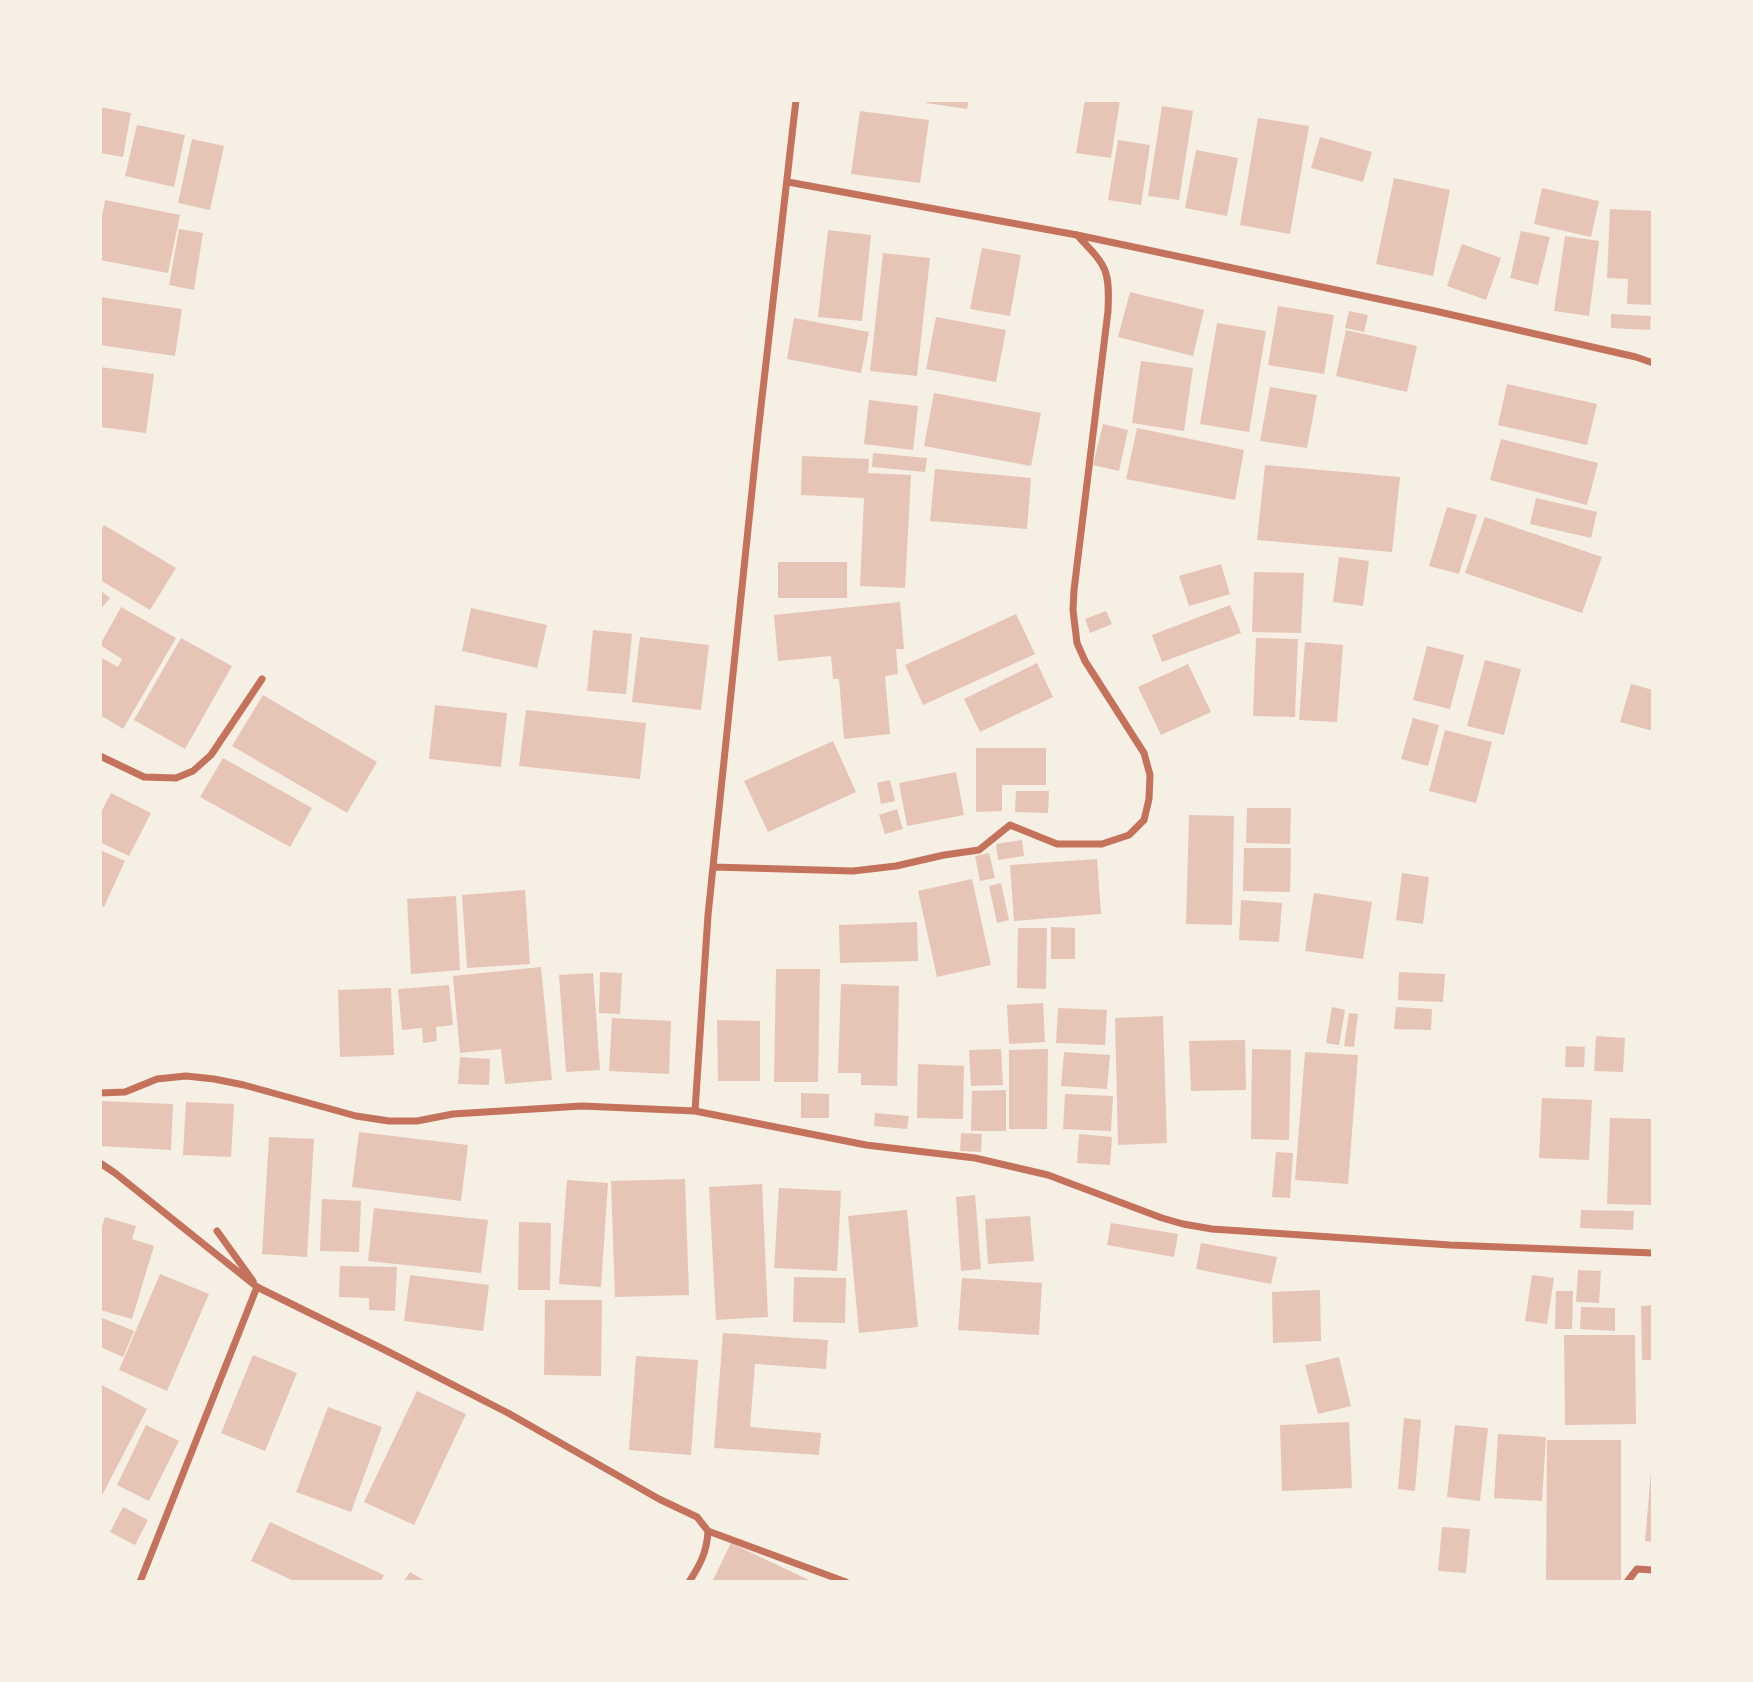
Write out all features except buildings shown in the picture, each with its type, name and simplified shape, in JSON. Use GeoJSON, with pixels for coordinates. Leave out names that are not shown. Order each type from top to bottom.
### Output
{"type":"FeatureCollection","features":[{"type":"Feature","properties":{"kind":"street"},"geometry":{"type":"LineString","coordinates":[[695,1111],[708,915],[796,100]]}},
{"type":"Feature","properties":{"kind":"street"},"geometry":{"type":"LineString","coordinates":[[788,181],[1077,235],[1435,311],[1653,363]]}},
{"type":"Feature","properties":{"kind":"street"},"geometry":{"type":"LineString","coordinates":[[713,867],[853,871],[896,866],[979,850],[1010,825],[1057,844],[1102,844],[1129,835],[1144,820],[1149,799],[1150,775],[1144,753],[1085,661],[1077,643],[1074,624],[1074,590],[1109,284],[1105,267],[1077,235]]}},
{"type":"Feature","properties":{"kind":"street"},"geometry":{"type":"LineString","coordinates":[[100,756],[144,777],[176,778],[193,771],[211,755],[262,679]]}},
{"type":"Feature","properties":{"kind":"street"},"geometry":{"type":"LineString","coordinates":[[100,1093],[125,1092],[156,1079],[187,1076],[244,1085],[356,1116],[389,1121],[417,1121],[453,1114],[582,1106],[695,1111],[866,1145],[987,1160],[1048,1175],[1162,1218],[1212,1229],[1450,1245],[1653,1253]]}},
{"type":"Feature","properties":{"kind":"street"},"geometry":{"type":"LineString","coordinates":[[100,1163],[257,1287],[508,1413],[659,1499],[697,1517],[708,1531],[846,1582]]}},
{"type":"Feature","properties":{"kind":"street"},"geometry":{"type":"LineString","coordinates":[[217,1231],[257,1287]]}},
{"type":"Feature","properties":{"kind":"street"},"geometry":{"type":"LineString","coordinates":[[140,1582],[257,1287]]}},
{"type":"Feature","properties":{"kind":"street"},"geometry":{"type":"LineString","coordinates":[[689,1582],[702,1562],[708,1546],[708,1531]]}},
{"type":"Feature","properties":{"kind":"street"},"geometry":{"type":"LineString","coordinates":[[1627,1582],[1637,1569],[1653,1570]]}}]}
